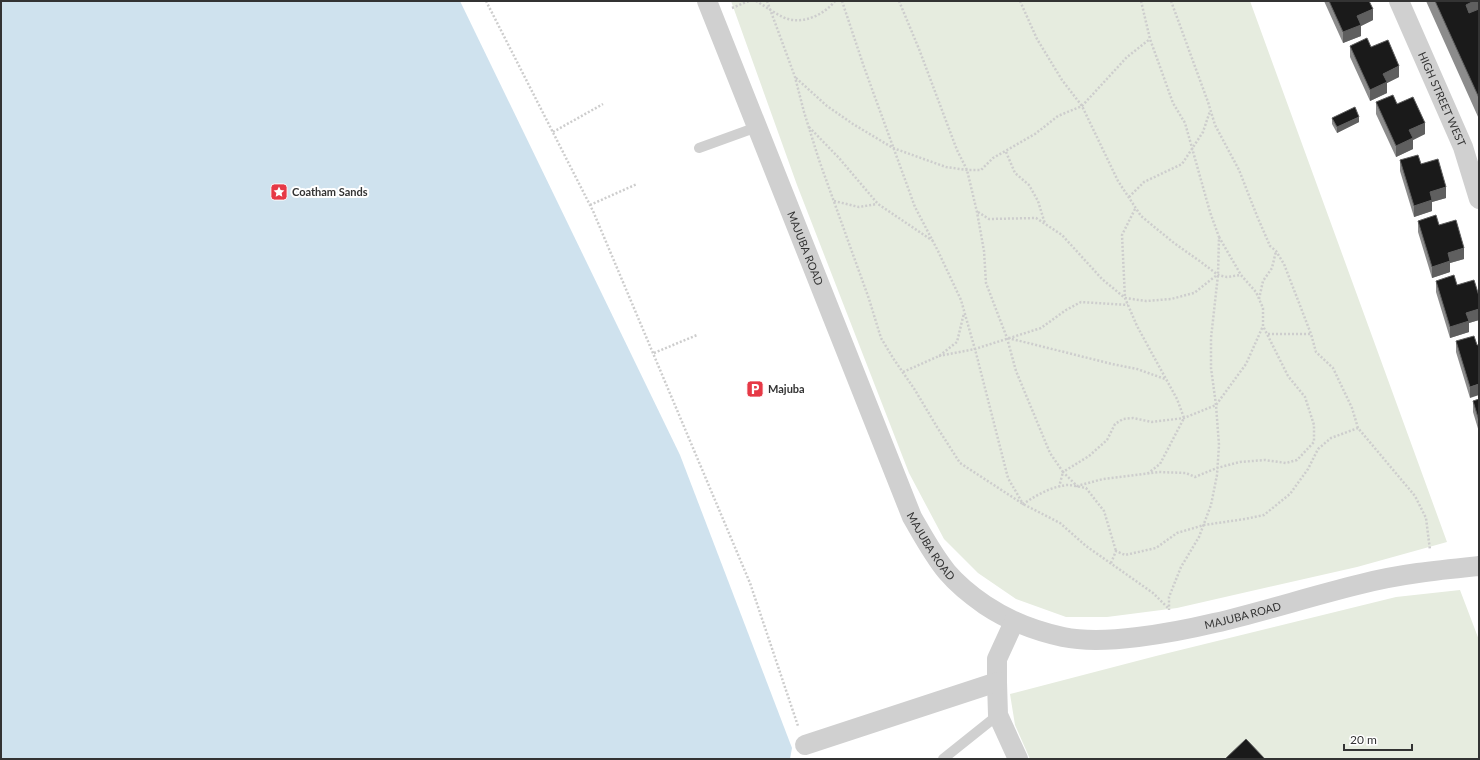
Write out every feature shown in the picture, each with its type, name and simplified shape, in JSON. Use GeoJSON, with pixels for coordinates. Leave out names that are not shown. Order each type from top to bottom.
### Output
{"type":"FeatureCollection","features":[{"type":"Feature","properties":{"kind":"street","name":"MAJUBA ROAD"},"geometry":{"type":"LineString","coordinates":[[707,1],[758,127],[898,486],[912,517],[928,545],[948,573],[970,594],[1014,622],[1064,637],[1093,640],[1124,639],[1150,636],[1256,613],[1362,583],[1435,571],[1479,566]]}},
{"type":"Feature","properties":{"kind":"street","name":"HIGH STREET WEST"},"geometry":{"type":"LineString","coordinates":[[1399,1],[1463,147],[1479,199]]}},
{"type":"Feature","properties":{"kind":"street"},"geometry":{"type":"LineString","coordinates":[[1014,622],[997,659],[997,682],[998,715],[1018,759]]}},
{"type":"Feature","properties":{"kind":"street"},"geometry":{"type":"LineString","coordinates":[[805,745],[997,682]]}},
{"type":"Feature","properties":{"kind":"lane"},"geometry":{"type":"LineString","coordinates":[[699,148],[758,127]]}},
{"type":"Feature","properties":{"kind":"lane"},"geometry":{"type":"LineString","coordinates":[[942,759],[998,715]]}},
{"type":"Feature","properties":{"kind":"path"},"geometry":{"type":"LineString","coordinates":[[486,1],[590,205],[654,353],[750,583],[805,745]]}},
{"type":"Feature","properties":{"kind":"path"},"geometry":{"type":"LineString","coordinates":[[756,1],[784,18],[796,20],[814,17],[829,9],[836,1]]}},
{"type":"Feature","properties":{"kind":"path"},"geometry":{"type":"LineString","coordinates":[[767,1],[795,77],[819,160],[867,292],[881,338],[960,463],[1023,504],[1060,522],[1086,546],[1153,592],[1169,609],[1169,597],[1181,567],[1199,537],[1211,505],[1218,468],[1219,445],[1211,368],[1211,338],[1218,275],[1219,237]]}},
{"type":"Feature","properties":{"kind":"path"},"geometry":{"type":"LineString","coordinates":[[842,1],[915,207],[961,300],[1008,478],[1023,504]]}},
{"type":"Feature","properties":{"kind":"path"},"geometry":{"type":"LineString","coordinates":[[899,1],[957,150],[967,170],[984,251],[986,283],[1007,338],[1016,371],[1050,452],[1063,472],[1076,486]]}},
{"type":"Feature","properties":{"kind":"path"},"geometry":{"type":"LineString","coordinates":[[1020,1],[1037,39],[1062,80],[1082,106],[1118,180],[1141,216],[1174,243],[1218,275],[1227,277],[1241,276]]}},
{"type":"Feature","properties":{"kind":"path"},"geometry":{"type":"LineString","coordinates":[[1059,487],[1063,472],[1089,456],[1107,440],[1115,424],[1123,419],[1133,418],[1152,422],[1184,418],[1216,405],[1246,364],[1263,326],[1263,308],[1256,292],[1241,276],[1219,237],[1210,212],[1185,123],[1173,103],[1150,39],[1140,1]]}},
{"type":"Feature","properties":{"kind":"path"},"geometry":{"type":"LineString","coordinates":[[1171,1],[1211,110],[1215,125],[1239,170],[1270,246],[1276,251],[1284,264],[1311,334],[1316,352],[1333,368],[1352,408],[1358,428],[1415,496],[1426,518],[1430,548]]}},
{"type":"Feature","properties":{"kind":"path"},"geometry":{"type":"LineString","coordinates":[[795,77],[826,106],[893,148],[946,167],[981,170],[993,158],[1006,152],[1034,134],[1058,116],[1082,106],[1127,58],[1150,39]]}},
{"type":"Feature","properties":{"kind":"path"},"geometry":{"type":"LineString","coordinates":[[553,132],[603,104]]}},
{"type":"Feature","properties":{"kind":"path"},"geometry":{"type":"LineString","coordinates":[[1129,197],[1144,182],[1182,164],[1203,132],[1211,110]]}},
{"type":"Feature","properties":{"kind":"path"},"geometry":{"type":"LineString","coordinates":[[808,126],[839,158],[878,204],[933,241]]}},
{"type":"Feature","properties":{"kind":"path"},"geometry":{"type":"LineString","coordinates":[[1006,152],[1015,173],[1029,185],[1038,201],[1046,224]]}},
{"type":"Feature","properties":{"kind":"path"},"geometry":{"type":"LineString","coordinates":[[590,205],[637,184]]}},
{"type":"Feature","properties":{"kind":"path"},"geometry":{"type":"LineString","coordinates":[[834,201],[859,207],[878,204]]}},
{"type":"Feature","properties":{"kind":"path"},"geometry":{"type":"LineString","coordinates":[[1135,208],[1122,235],[1125,298],[1177,399],[1184,418],[1160,464],[1146,474]]}},
{"type":"Feature","properties":{"kind":"path"},"geometry":{"type":"LineString","coordinates":[[977,212],[989,219],[1036,218],[1062,235],[1102,279],[1125,298],[1146,301],[1170,299],[1194,293],[1218,275]]}},
{"type":"Feature","properties":{"kind":"path"},"geometry":{"type":"LineString","coordinates":[[1259,300],[1263,281],[1272,268],[1276,251]]}},
{"type":"Feature","properties":{"kind":"path"},"geometry":{"type":"LineString","coordinates":[[903,372],[940,356],[975,349],[1041,328],[1066,310],[1081,302],[1128,305]]}},
{"type":"Feature","properties":{"kind":"path"},"geometry":{"type":"LineString","coordinates":[[940,356],[957,342],[964,311]]}},
{"type":"Feature","properties":{"kind":"path"},"geometry":{"type":"LineString","coordinates":[[1076,486],[1103,479],[1159,472],[1186,473],[1195,477],[1218,468],[1240,462],[1265,460],[1286,463],[1297,460],[1314,442],[1314,425],[1305,397],[1288,376],[1263,326]]}},
{"type":"Feature","properties":{"kind":"path"},"geometry":{"type":"LineString","coordinates":[[1268,334],[1311,334]]}},
{"type":"Feature","properties":{"kind":"path"},"geometry":{"type":"LineString","coordinates":[[654,353],[697,335]]}},
{"type":"Feature","properties":{"kind":"path"},"geometry":{"type":"LineString","coordinates":[[1007,338],[1089,359],[1137,369],[1166,379]]}},
{"type":"Feature","properties":{"kind":"path"},"geometry":{"type":"LineString","coordinates":[[1116,551],[1125,555],[1156,548],[1177,533],[1204,525],[1245,520],[1264,515],[1290,494],[1308,469],[1318,449],[1331,438],[1358,428]]}},
{"type":"Feature","properties":{"kind":"path"},"geometry":{"type":"LineString","coordinates":[[1023,504],[1042,492],[1059,487],[1067,485],[1086,488],[1104,511],[1116,551],[1111,564]]}},
{"type":"Feature","properties":{"kind":"shaded area"},"geometry":{"type":"Polygon","coordinates":[[[731,1],[1250,1],[1447,542],[1357,567],[1177,608],[1107,617],[1066,617],[1016,599],[978,573],[944,539],[909,473],[797,185],[731,1]]]}},
{"type":"Feature","properties":{"kind":"shaded area"},"geometry":{"type":"Polygon","coordinates":[[[1460,590],[1479,640],[1479,759],[1030,759],[1015,725],[1010,694],[1156,656],[1396,597],[1460,590]]]}},
{"type":"Feature","properties":{"kind":"water","name":"Coatham Sands"},"geometry":{"type":"Polygon","coordinates":[[[1,1],[460,1],[680,455],[792,748],[790,759],[1,759],[1,1]]]}},
{"type":"Feature","properties":{"kind":"building"},"geometry":{"type":"Polygon","coordinates":[[[1329,1],[1369,1],[1373,9],[1357,16],[1361,25],[1343,32],[1329,1]]]}},
{"type":"Feature","properties":{"kind":"building"},"geometry":{"type":"Polygon","coordinates":[[[1435,1],[1474,1],[1466,5],[1469,13],[1479,9],[1479,98],[1435,1]]]}},
{"type":"Feature","properties":{"kind":"building"},"geometry":{"type":"Polygon","coordinates":[[[1367,38],[1371,47],[1388,40],[1399,66],[1383,74],[1387,82],[1370,90],[1350,46],[1367,38]]]}},
{"type":"Feature","properties":{"kind":"building"},"geometry":{"type":"Polygon","coordinates":[[[1393,95],[1397,104],[1413,97],[1425,123],[1409,130],[1413,138],[1396,146],[1376,102],[1393,95]]]}},
{"type":"Feature","properties":{"kind":"building"},"geometry":{"type":"Polygon","coordinates":[[[1355,107],[1359,117],[1337,127],[1332,118],[1355,107]]]}},
{"type":"Feature","properties":{"kind":"building"},"geometry":{"type":"Polygon","coordinates":[[[1418,155],[1421,164],[1438,159],[1446,187],[1430,192],[1432,200],[1414,206],[1400,160],[1418,155]]]}},
{"type":"Feature","properties":{"kind":"building"},"geometry":{"type":"Polygon","coordinates":[[[1436,215],[1439,225],[1456,220],[1464,248],[1448,253],[1450,261],[1432,267],[1418,221],[1436,215]]]}},
{"type":"Feature","properties":{"kind":"building"},"geometry":{"type":"Polygon","coordinates":[[[1454,275],[1457,285],[1474,280],[1479,296],[1479,309],[1466,313],[1469,321],[1450,327],[1436,281],[1454,275]]]}},
{"type":"Feature","properties":{"kind":"building"},"geometry":{"type":"Polygon","coordinates":[[[1474,336],[1477,345],[1479,345],[1479,384],[1470,387],[1456,341],[1474,336]]]}},
{"type":"Feature","properties":{"kind":"building"},"geometry":{"type":"Polygon","coordinates":[[[1479,399],[1479,421],[1473,401],[1479,399]]]}},
{"type":"Feature","properties":{"kind":"building"},"geometry":{"type":"Polygon","coordinates":[[[1246,739],[1265,759],[1225,759],[1246,739]]]}},
{"type":"Feature","properties":{"kind":"place","name":"Coatham Sands"},"geometry":{"type":"Point","coordinates":[279,192]}},
{"type":"Feature","properties":{"kind":"place","name":"Majuba"},"geometry":{"type":"Point","coordinates":[755,389]}}]}
